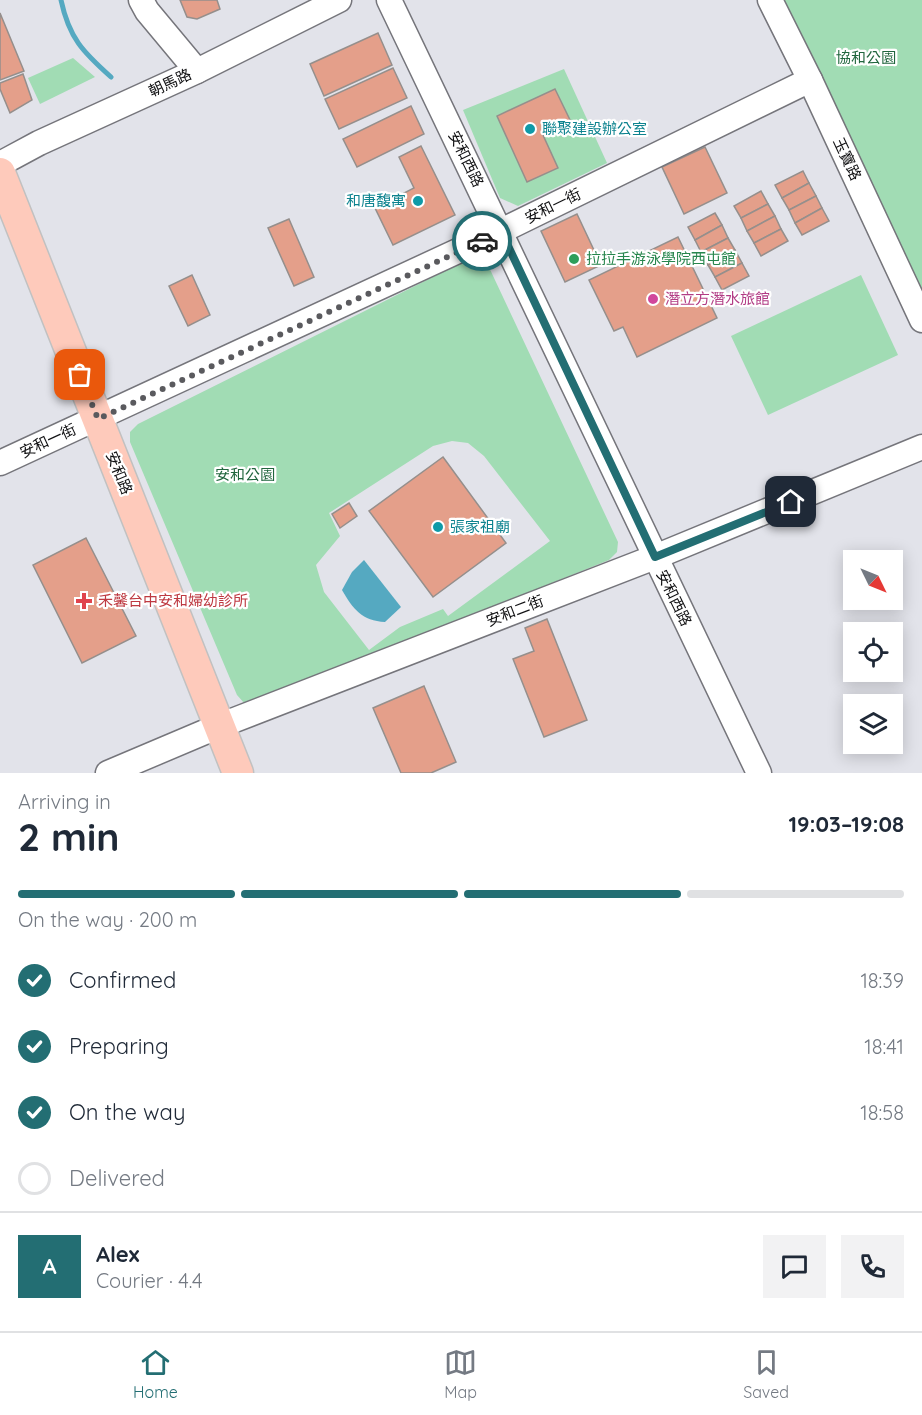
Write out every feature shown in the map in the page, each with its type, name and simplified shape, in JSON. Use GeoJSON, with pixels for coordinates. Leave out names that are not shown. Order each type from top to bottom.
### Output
{"type":"FeatureCollection","features":[{"type":"Feature","properties":{"kind":"main road","name":"安和路"},"geometry":{"type":"LineString","coordinates":[[0,173],[238,773]]}},
{"type":"Feature","properties":{"kind":"street"},"geometry":{"type":"LineString","coordinates":[[141,0],[147,11],[197,71]]}},
{"type":"Feature","properties":{"kind":"street","name":"朝馬路"},"geometry":{"type":"LineString","coordinates":[[0,164],[39,143],[197,71],[339,0]]}},
{"type":"Feature","properties":{"kind":"street","name":"安和西路"},"geometry":{"type":"LineString","coordinates":[[389,0],[759,773]]}},
{"type":"Feature","properties":{"kind":"street","name":"玉寶路"},"geometry":{"type":"LineString","coordinates":[[770,0],[921,313]]}},
{"type":"Feature","properties":{"kind":"street","name":"安和一街"},"geometry":{"type":"LineString","coordinates":[[0,463],[501,231],[810,80]]}},
{"type":"Feature","properties":{"kind":"street","name":"安和二街"},"geometry":{"type":"LineString","coordinates":[[108,773],[219,726],[655,557],[922,447]]}},
{"type":"Feature","properties":{"kind":"green space","name":"協和公園"},"geometry":{"type":"Polygon","coordinates":[[[777,0],[922,0],[922,290],[916,288],[777,0]]]}},
{"type":"Feature","properties":{"kind":"green space"},"geometry":{"type":"Polygon","coordinates":[[[73,58],[95,77],[40,104],[28,78],[73,58]]]}},
{"type":"Feature","properties":{"kind":"green space"},"geometry":{"type":"Polygon","coordinates":[[[564,69],[607,163],[518,206],[500,198],[463,110],[564,69]]]}},
{"type":"Feature","properties":{"kind":"green space","name":"安和公園"},"geometry":{"type":"Polygon","coordinates":[[[478,257],[487,263],[618,542],[617,552],[609,560],[255,703],[245,704],[237,695],[130,442],[130,432],[138,424],[469,259],[478,257]],[[452,441],[433,446],[329,513],[340,536],[316,565],[324,592],[369,650],[400,627],[443,609],[448,616],[550,541],[484,456],[468,443],[452,441]]]}},
{"type":"Feature","properties":{"kind":"green space"},"geometry":{"type":"Polygon","coordinates":[[[861,275],[898,355],[768,415],[731,336],[861,275]]]}},
{"type":"Feature","properties":{"kind":"water"},"geometry":{"type":"Polygon","coordinates":[[[364,560],[401,607],[385,622],[370,619],[359,613],[342,590],[352,572],[364,560]]]}},
{"type":"Feature","properties":{"kind":"building"},"geometry":{"type":"Polygon","coordinates":[[[180,0],[217,0],[220,9],[197,19],[187,17],[180,0]]]}},
{"type":"Feature","properties":{"kind":"building"},"geometry":{"type":"Polygon","coordinates":[[[0,13],[24,71],[0,80],[0,13]]]}},
{"type":"Feature","properties":{"kind":"building"},"geometry":{"type":"Polygon","coordinates":[[[378,33],[392,65],[324,96],[310,64],[378,33]]]}},
{"type":"Feature","properties":{"kind":"building"},"geometry":{"type":"Polygon","coordinates":[[[393,68],[407,98],[339,129],[325,99],[393,68]]]}},
{"type":"Feature","properties":{"kind":"building"},"geometry":{"type":"Polygon","coordinates":[[[23,74],[32,100],[10,113],[0,89],[0,83],[23,74]]]}},
{"type":"Feature","properties":{"kind":"building","name":"聯聚建設辦公室"},"geometry":{"type":"Polygon","coordinates":[[[555,89],[571,122],[543,135],[558,168],[527,182],[497,116],[555,89]]]}},
{"type":"Feature","properties":{"kind":"building"},"geometry":{"type":"Polygon","coordinates":[[[411,106],[424,134],[357,167],[343,139],[411,106]]]}},
{"type":"Feature","properties":{"kind":"building","name":"和唐馥寓"},"geometry":{"type":"Polygon","coordinates":[[[421,146],[455,215],[393,245],[375,208],[414,188],[399,157],[421,146]]]}},
{"type":"Feature","properties":{"kind":"building"},"geometry":{"type":"Polygon","coordinates":[[[705,147],[727,193],[684,214],[662,167],[705,147]]]}},
{"type":"Feature","properties":{"kind":"building"},"geometry":{"type":"Polygon","coordinates":[[[803,171],[809,183],[782,198],[775,185],[803,171]]]}},
{"type":"Feature","properties":{"kind":"building"},"geometry":{"type":"Polygon","coordinates":[[[809,183],[816,196],[789,210],[782,198],[809,183]]]}},
{"type":"Feature","properties":{"kind":"building"},"geometry":{"type":"Polygon","coordinates":[[[761,191],[768,204],[741,218],[734,206],[761,191]]]}},
{"type":"Feature","properties":{"kind":"building"},"geometry":{"type":"Polygon","coordinates":[[[816,196],[822,208],[795,223],[789,210],[816,196]]]}},
{"type":"Feature","properties":{"kind":"building"},"geometry":{"type":"Polygon","coordinates":[[[768,204],[775,216],[747,231],[741,218],[768,204]]]}},
{"type":"Feature","properties":{"kind":"building"},"geometry":{"type":"Polygon","coordinates":[[[822,208],[829,221],[802,235],[795,223],[822,208]]]}},
{"type":"Feature","properties":{"kind":"building"},"geometry":{"type":"Polygon","coordinates":[[[715,213],[722,225],[695,240],[688,227],[715,213]]]}},
{"type":"Feature","properties":{"kind":"building"},"geometry":{"type":"Polygon","coordinates":[[[577,214],[601,265],[565,282],[541,231],[577,214]]]}},
{"type":"Feature","properties":{"kind":"building"},"geometry":{"type":"Polygon","coordinates":[[[775,216],[781,229],[754,243],[747,231],[775,216]]]}},
{"type":"Feature","properties":{"kind":"building"},"geometry":{"type":"Polygon","coordinates":[[[289,219],[314,277],[294,286],[268,228],[289,219]]]}},
{"type":"Feature","properties":{"kind":"building"},"geometry":{"type":"Polygon","coordinates":[[[722,225],[728,238],[701,252],[695,240],[722,225]]]}},
{"type":"Feature","properties":{"kind":"building"},"geometry":{"type":"Polygon","coordinates":[[[781,229],[788,241],[761,256],[754,243],[781,229]]]}},
{"type":"Feature","properties":{"kind":"building","name":"潛立方潛水旅館"},"geometry":{"type":"Polygon","coordinates":[[[678,237],[717,318],[637,357],[623,327],[614,331],[589,280],[678,237]]]}},
{"type":"Feature","properties":{"kind":"building"},"geometry":{"type":"Polygon","coordinates":[[[728,238],[735,250],[708,265],[701,252],[728,238]]]}},
{"type":"Feature","properties":{"kind":"building"},"geometry":{"type":"Polygon","coordinates":[[[735,250],[742,263],[715,277],[708,265],[735,250]]]}},
{"type":"Feature","properties":{"kind":"building"},"geometry":{"type":"Polygon","coordinates":[[[742,263],[749,276],[722,290],[715,277],[742,263]]]}},
{"type":"Feature","properties":{"kind":"building"},"geometry":{"type":"Polygon","coordinates":[[[192,275],[210,315],[188,326],[169,286],[192,275]]]}},
{"type":"Feature","properties":{"kind":"building","name":"張家祖廟"},"geometry":{"type":"Polygon","coordinates":[[[443,457],[506,543],[433,597],[369,511],[443,457]]]}},
{"type":"Feature","properties":{"kind":"building"},"geometry":{"type":"Polygon","coordinates":[[[349,503],[357,516],[340,528],[332,514],[349,503]]]}},
{"type":"Feature","properties":{"kind":"building","name":"禾馨台中安和婦幼診所"},"geometry":{"type":"Polygon","coordinates":[[[86,538],[136,636],[82,663],[33,565],[86,538]]]}},
{"type":"Feature","properties":{"kind":"building"},"geometry":{"type":"Polygon","coordinates":[[[547,619],[587,720],[544,737],[513,659],[534,651],[525,628],[547,619]]]}},
{"type":"Feature","properties":{"kind":"building"},"geometry":{"type":"Polygon","coordinates":[[[424,686],[456,762],[431,773],[401,773],[373,708],[424,686]]]}},
{"type":"Feature","properties":{"kind":"waterway"},"geometry":{"type":"LineString","coordinates":[[61,0],[68,25],[78,43],[111,77]]}},
{"type":"Feature","properties":{"kind":"way so far"},"geometry":{"type":"LineString","coordinates":[[80,375],[98,419],[482,241]]}},
{"type":"Feature","properties":{"kind":"place","name":"聯聚建設辦公室"},"geometry":{"type":"Point","coordinates":[530,129]}},
{"type":"Feature","properties":{"kind":"place","name":"和唐馥寓"},"geometry":{"type":"Point","coordinates":[418,201]}},
{"type":"Feature","properties":{"kind":"place","name":"拉拉手游泳學院西屯館"},"geometry":{"type":"Point","coordinates":[574,259]}},
{"type":"Feature","properties":{"kind":"place","name":"潛立方潛水旅館"},"geometry":{"type":"Point","coordinates":[653,299]}},
{"type":"Feature","properties":{"kind":"place","name":"張家祖廟"},"geometry":{"type":"Point","coordinates":[438,527]}},
{"type":"Feature","properties":{"kind":"place","name":"禾馨台中安和婦幼診所"},"geometry":{"type":"Point","coordinates":[84,601]}},
{"type":"Feature","properties":{"kind":"route"},"geometry":{"type":"LineString","coordinates":[[482,241],[501,231],[655,557],[791,502]]}}]}
